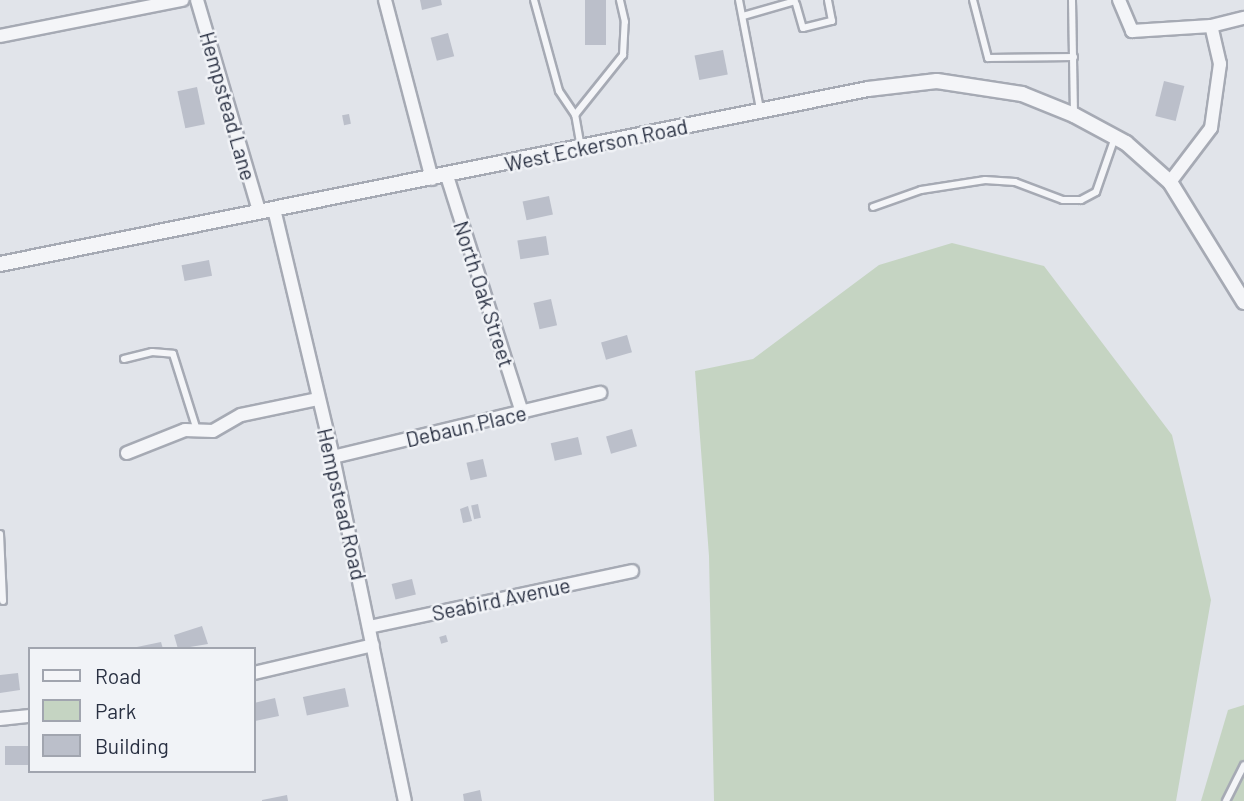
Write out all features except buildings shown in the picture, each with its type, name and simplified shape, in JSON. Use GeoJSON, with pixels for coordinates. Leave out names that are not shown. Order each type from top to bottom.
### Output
{"type":"FeatureCollection","features":[{"type":"Feature","properties":{"kind":"street"},"geometry":{"type":"LineString","coordinates":[[0,36],[182,0]]}},
{"type":"Feature","properties":{"kind":"street","name":"Hempstead Lane"},"geometry":{"type":"LineString","coordinates":[[197,0],[267,210]]}},
{"type":"Feature","properties":{"kind":"street","name":"North Oak Street"},"geometry":{"type":"LineString","coordinates":[[385,0],[440,177],[522,413]]}},
{"type":"Feature","properties":{"kind":"street"},"geometry":{"type":"LineString","coordinates":[[1119,0],[1132,32],[1211,26],[1244,18]]}},
{"type":"Feature","properties":{"kind":"street"},"geometry":{"type":"LineString","coordinates":[[1170,183],[1211,128],[1220,64],[1211,26]]}},
{"type":"Feature","properties":{"kind":"street","name":"West Eckerson Road"},"geometry":{"type":"LineString","coordinates":[[0,264],[760,111],[937,81],[1022,94],[1074,115],[1115,137],[1170,183],[1244,302]]}},
{"type":"Feature","properties":{"kind":"street","name":"Hempstead Road"},"geometry":{"type":"LineString","coordinates":[[267,210],[333,457],[405,801]]}},
{"type":"Feature","properties":{"kind":"street","name":"Debaun Place"},"geometry":{"type":"LineString","coordinates":[[333,457],[600,393]]}},
{"type":"Feature","properties":{"kind":"street"},"geometry":{"type":"LineString","coordinates":[[127,453],[185,430],[213,431],[241,415],[318,399]]}},
{"type":"Feature","properties":{"kind":"street","name":"Seabird Avenue"},"geometry":{"type":"LineString","coordinates":[[369,627],[632,571]]}},
{"type":"Feature","properties":{"kind":"street"},"geometry":{"type":"LineString","coordinates":[[256,673],[373,645]]}},
{"type":"Feature","properties":{"kind":"street"},"geometry":{"type":"LineString","coordinates":[[0,719],[28,716]]}},
{"type":"Feature","properties":{"kind":"lane"},"geometry":{"type":"LineString","coordinates":[[534,0],[559,91],[575,115],[581,148]]}},
{"type":"Feature","properties":{"kind":"lane"},"geometry":{"type":"LineString","coordinates":[[575,115],[623,55],[626,37],[620,0]]}},
{"type":"Feature","properties":{"kind":"lane"},"geometry":{"type":"LineString","coordinates":[[739,0],[760,111]]}},
{"type":"Feature","properties":{"kind":"lane"},"geometry":{"type":"LineString","coordinates":[[743,16],[795,2],[803,28],[832,21],[828,0]]}},
{"type":"Feature","properties":{"kind":"lane"},"geometry":{"type":"LineString","coordinates":[[973,0],[988,58],[1074,57]]}},
{"type":"Feature","properties":{"kind":"lane"},"geometry":{"type":"LineString","coordinates":[[1072,0],[1074,115]]}},
{"type":"Feature","properties":{"kind":"lane"},"geometry":{"type":"LineString","coordinates":[[873,207],[921,190],[985,180],[1015,181],[1063,200],[1082,201],[1096,191],[1115,137]]}},
{"type":"Feature","properties":{"kind":"lane"},"geometry":{"type":"LineString","coordinates":[[124,359],[152,352],[173,354],[197,430]]}},
{"type":"Feature","properties":{"kind":"lane"},"geometry":{"type":"LineString","coordinates":[[0,534],[3,601]]}},
{"type":"Feature","properties":{"kind":"lane"},"geometry":{"type":"LineString","coordinates":[[1226,801],[1244,765]]}},
{"type":"Feature","properties":{"kind":"green space"},"geometry":{"type":"Polygon","coordinates":[[[952,243],[1044,266],[1172,435],[1211,600],[1176,801],[714,801],[709,556],[695,371],[753,359],[879,265],[952,243]]]}},
{"type":"Feature","properties":{"kind":"green space"},"geometry":{"type":"Polygon","coordinates":[[[1244,705],[1244,801],[1201,801],[1228,710],[1244,705]]]}}]}
